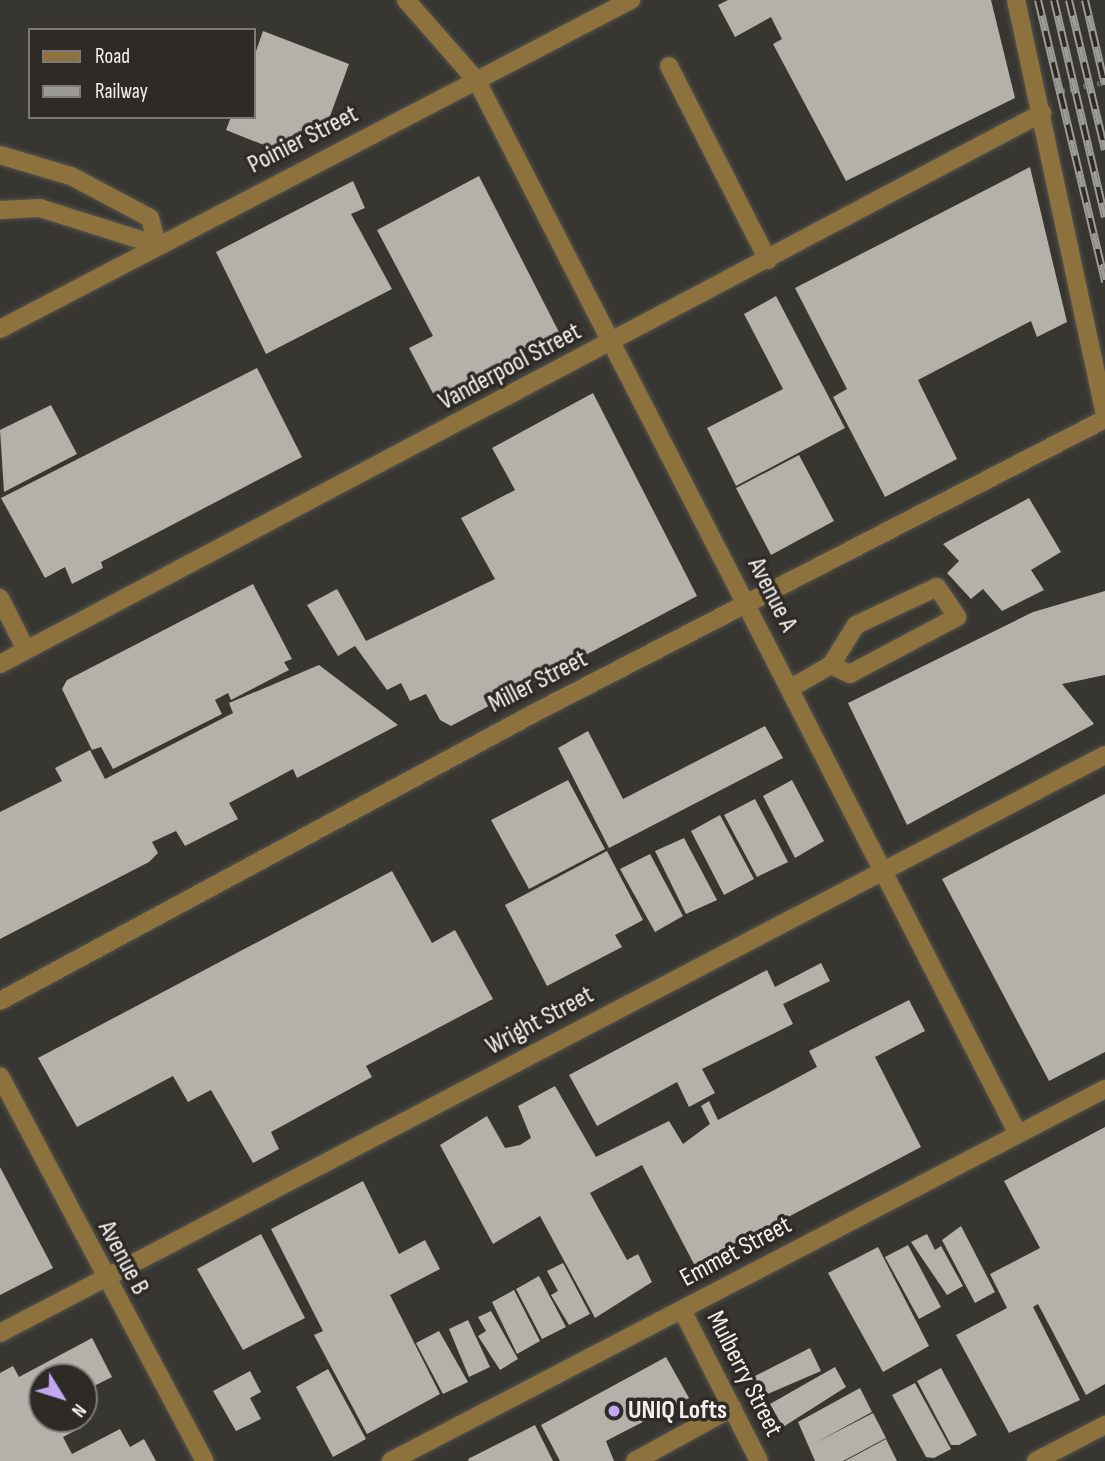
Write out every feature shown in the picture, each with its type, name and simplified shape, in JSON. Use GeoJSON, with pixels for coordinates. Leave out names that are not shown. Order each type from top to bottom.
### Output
{"type":"FeatureCollection","features":[{"type":"Feature","properties":{"kind":"street","name":"Avenue A"},"geometry":{"type":"LineString","coordinates":[[405,0],[477,81],[1018,1134]]}},
{"type":"Feature","properties":{"kind":"street","name":"Poinier Street"},"geometry":{"type":"LineString","coordinates":[[0,329],[631,0]]}},
{"type":"Feature","properties":{"kind":"street"},"geometry":{"type":"LineString","coordinates":[[1016,0],[1105,417]]}},
{"type":"Feature","properties":{"kind":"street"},"geometry":{"type":"LineString","coordinates":[[669,66],[768,260]]}},
{"type":"Feature","properties":{"kind":"street","name":"Vanderpool Street"},"geometry":{"type":"LineString","coordinates":[[0,664],[768,260],[1040,105]]}},
{"type":"Feature","properties":{"kind":"street"},"geometry":{"type":"LineString","coordinates":[[0,155],[71,176],[150,218],[157,245]]}},
{"type":"Feature","properties":{"kind":"street"},"geometry":{"type":"LineString","coordinates":[[0,210],[40,208],[157,245]]}},
{"type":"Feature","properties":{"kind":"street","name":"Miller Street"},"geometry":{"type":"LineString","coordinates":[[0,1001],[540,710],[749,607],[1105,417]]}},
{"type":"Feature","properties":{"kind":"street"},"geometry":{"type":"LineString","coordinates":[[791,688],[831,665],[856,625],[937,587],[957,617],[850,674],[831,665]]}},
{"type":"Feature","properties":{"kind":"street"},"geometry":{"type":"LineString","coordinates":[[0,598],[26,650]]}},
{"type":"Feature","properties":{"kind":"street","name":"Wright Street"},"geometry":{"type":"LineString","coordinates":[[0,1333],[1105,755]]}},
{"type":"Feature","properties":{"kind":"street","name":"Avenue B"},"geometry":{"type":"LineString","coordinates":[[0,1076],[104,1279],[205,1461]]}},
{"type":"Feature","properties":{"kind":"street","name":"Emmet Street"},"geometry":{"type":"LineString","coordinates":[[391,1461],[1105,1089]]}},
{"type":"Feature","properties":{"kind":"street","name":"Mulberry Street"},"geometry":{"type":"LineString","coordinates":[[682,1310],[760,1461]]}},
{"type":"Feature","properties":{"kind":"street"},"geometry":{"type":"LineString","coordinates":[[635,1461],[732,1408]]}},
{"type":"Feature","properties":{"kind":"street"},"geometry":{"type":"LineString","coordinates":[[1036,1461],[1105,1424]]}},
{"type":"Feature","properties":{"kind":"path"},"geometry":{"type":"LineString","coordinates":[[1040,105],[1105,82]]}},
{"type":"Feature","properties":{"kind":"building"},"geometry":{"type":"Polygon","coordinates":[[[728,0],[991,0],[1015,98],[846,181],[773,44],[782,39],[771,17],[735,37],[718,5],[728,0]]]}},
{"type":"Feature","properties":{"kind":"building"},"geometry":{"type":"Polygon","coordinates":[[[263,31],[349,64],[329,119],[274,149],[226,130],[230,119],[256,119],[256,51],[263,31]]]}},
{"type":"Feature","properties":{"kind":"building"},"geometry":{"type":"Polygon","coordinates":[[[1030,167],[1067,322],[1037,337],[1031,321],[918,380],[957,459],[885,497],[833,397],[847,389],[795,288],[1030,167]]]}},
{"type":"Feature","properties":{"kind":"building"},"geometry":{"type":"Polygon","coordinates":[[[479,176],[561,336],[436,399],[409,348],[433,336],[377,230],[479,176]]]}},
{"type":"Feature","properties":{"kind":"building"},"geometry":{"type":"Polygon","coordinates":[[[353,181],[365,208],[351,214],[392,289],[266,354],[216,252],[353,181]]]}},
{"type":"Feature","properties":{"kind":"building"},"geometry":{"type":"Polygon","coordinates":[[[776,296],[845,428],[736,486],[707,428],[783,389],[744,314],[776,296]]]}},
{"type":"Feature","properties":{"kind":"building"},"geometry":{"type":"Polygon","coordinates":[[[257,368],[302,457],[101,562],[103,568],[72,584],[65,567],[45,578],[1,498],[257,368]]]}},
{"type":"Feature","properties":{"kind":"building"},"geometry":{"type":"Polygon","coordinates":[[[593,393],[697,596],[451,726],[440,720],[426,694],[410,701],[401,683],[387,690],[355,646],[338,656],[307,605],[337,589],[366,641],[495,579],[461,518],[515,490],[492,448],[593,393]]]}},
{"type":"Feature","properties":{"kind":"building"},"geometry":{"type":"Polygon","coordinates":[[[51,405],[77,454],[4,492],[0,430],[51,405]]]}},
{"type":"Feature","properties":{"kind":"building"},"geometry":{"type":"Polygon","coordinates":[[[799,455],[834,521],[771,555],[736,488],[799,455]]]}},
{"type":"Feature","properties":{"kind":"building"},"geometry":{"type":"Polygon","coordinates":[[[1029,498],[1061,552],[1031,570],[1044,590],[1002,611],[983,589],[971,599],[947,573],[959,561],[943,544],[1029,498]]]}},
{"type":"Feature","properties":{"kind":"building"},"geometry":{"type":"Polygon","coordinates":[[[253,584],[292,659],[284,662],[289,670],[231,700],[228,693],[215,700],[222,714],[113,769],[101,747],[92,750],[62,689],[67,680],[253,584]]]}},
{"type":"Feature","properties":{"kind":"building"},"geometry":{"type":"Polygon","coordinates":[[[1105,591],[1105,675],[1062,684],[1094,724],[907,825],[848,703],[1033,612],[1105,591]]]}},
{"type":"Feature","properties":{"kind":"building"},"geometry":{"type":"Polygon","coordinates":[[[319,665],[398,725],[297,778],[293,769],[229,803],[238,819],[185,846],[176,831],[152,842],[158,853],[149,862],[0,939],[0,812],[62,781],[55,768],[90,750],[105,779],[233,713],[229,703],[319,665]]]}},
{"type":"Feature","properties":{"kind":"building"},"geometry":{"type":"Polygon","coordinates":[[[765,726],[783,758],[609,848],[558,748],[588,731],[623,799],[765,726]]]}},
{"type":"Feature","properties":{"kind":"building"},"geometry":{"type":"Polygon","coordinates":[[[568,780],[605,849],[529,889],[491,820],[568,780]]]}},
{"type":"Feature","properties":{"kind":"building"},"geometry":{"type":"Polygon","coordinates":[[[792,780],[824,841],[795,858],[763,796],[792,780]]]}},
{"type":"Feature","properties":{"kind":"building"},"geometry":{"type":"Polygon","coordinates":[[[1105,794],[1105,1052],[1049,1081],[942,879],[1105,794]]]}},
{"type":"Feature","properties":{"kind":"building"},"geometry":{"type":"Polygon","coordinates":[[[755,799],[788,862],[757,877],[724,815],[755,799]]]}},
{"type":"Feature","properties":{"kind":"building"},"geometry":{"type":"Polygon","coordinates":[[[720,815],[754,879],[724,895],[691,831],[720,815]]]}},
{"type":"Feature","properties":{"kind":"building"},"geometry":{"type":"Polygon","coordinates":[[[684,838],[717,900],[686,914],[655,851],[684,838]]]}},
{"type":"Feature","properties":{"kind":"building"},"geometry":{"type":"Polygon","coordinates":[[[607,851],[643,920],[615,935],[622,947],[547,986],[505,905],[607,851]]]}},
{"type":"Feature","properties":{"kind":"building"},"geometry":{"type":"Polygon","coordinates":[[[650,854],[683,916],[655,932],[620,869],[650,854]]]}},
{"type":"Feature","properties":{"kind":"building"},"geometry":{"type":"Polygon","coordinates":[[[392,871],[432,943],[455,930],[493,999],[366,1066],[372,1077],[271,1132],[279,1149],[253,1163],[211,1090],[188,1102],[173,1076],[77,1127],[38,1058],[392,871]]]}},
{"type":"Feature","properties":{"kind":"building"},"geometry":{"type":"Polygon","coordinates":[[[821,963],[830,981],[783,1004],[793,1024],[702,1069],[715,1093],[689,1107],[677,1082],[597,1126],[569,1075],[767,970],[775,987],[821,963]]]}},
{"type":"Feature","properties":{"kind":"building"},"geometry":{"type":"Polygon","coordinates":[[[909,1000],[925,1031],[875,1057],[921,1147],[695,1266],[642,1165],[590,1193],[627,1260],[638,1254],[652,1282],[595,1318],[540,1216],[493,1244],[440,1145],[487,1116],[505,1148],[520,1145],[531,1138],[518,1106],[555,1086],[596,1157],[669,1121],[683,1144],[710,1124],[701,1106],[709,1101],[718,1120],[817,1067],[809,1051],[909,1000]]]}},
{"type":"Feature","properties":{"kind":"building"},"geometry":{"type":"Polygon","coordinates":[[[1105,1127],[1105,1384],[1086,1395],[1038,1304],[1033,1307],[1080,1400],[1009,1433],[956,1335],[1007,1308],[990,1274],[1040,1248],[1004,1181],[1105,1127]]]}},
{"type":"Feature","properties":{"kind":"building"},"geometry":{"type":"Polygon","coordinates":[[[0,1167],[53,1268],[0,1295],[0,1167]]]}},
{"type":"Feature","properties":{"kind":"building"},"geometry":{"type":"Polygon","coordinates":[[[363,1181],[399,1254],[425,1240],[440,1269],[390,1295],[440,1394],[367,1434],[314,1335],[323,1331],[271,1229],[363,1181]]]}},
{"type":"Feature","properties":{"kind":"building"},"geometry":{"type":"Polygon","coordinates":[[[961,1226],[995,1292],[975,1303],[942,1240],[961,1226]]]}},
{"type":"Feature","properties":{"kind":"building"},"geometry":{"type":"Polygon","coordinates":[[[261,1234],[305,1318],[243,1350],[197,1269],[261,1234]]]}},
{"type":"Feature","properties":{"kind":"building"},"geometry":{"type":"Polygon","coordinates":[[[927,1234],[935,1250],[941,1246],[963,1286],[947,1295],[911,1242],[927,1234]]]}},
{"type":"Feature","properties":{"kind":"building"},"geometry":{"type":"Polygon","coordinates":[[[908,1245],[941,1307],[919,1319],[885,1257],[908,1245]]]}},
{"type":"Feature","properties":{"kind":"building"},"geometry":{"type":"Polygon","coordinates":[[[878,1247],[929,1346],[883,1372],[828,1273],[878,1247]]]}},
{"type":"Feature","properties":{"kind":"building"},"geometry":{"type":"Polygon","coordinates":[[[563,1263],[590,1314],[569,1325],[551,1295],[558,1291],[547,1271],[563,1263]]]}},
{"type":"Feature","properties":{"kind":"building"},"geometry":{"type":"Polygon","coordinates":[[[539,1276],[566,1327],[542,1339],[516,1289],[539,1276]]]}},
{"type":"Feature","properties":{"kind":"building"},"geometry":{"type":"Polygon","coordinates":[[[514,1290],[540,1341],[517,1354],[492,1302],[514,1290]]]}},
{"type":"Feature","properties":{"kind":"building"},"geometry":{"type":"Polygon","coordinates":[[[491,1311],[518,1359],[500,1370],[478,1336],[486,1331],[478,1317],[491,1311]]]}},
{"type":"Feature","properties":{"kind":"building"},"geometry":{"type":"Polygon","coordinates":[[[468,1320],[490,1367],[469,1377],[449,1329],[468,1320]]]}},
{"type":"Feature","properties":{"kind":"building"},"geometry":{"type":"Polygon","coordinates":[[[439,1331],[468,1382],[443,1394],[416,1343],[439,1331]]]}},
{"type":"Feature","properties":{"kind":"building"},"geometry":{"type":"Polygon","coordinates":[[[92,1338],[112,1377],[98,1384],[98,1363],[45,1363],[92,1338]]]}},
{"type":"Feature","properties":{"kind":"building"},"geometry":{"type":"Polygon","coordinates":[[[810,1348],[821,1371],[763,1396],[753,1377],[810,1348]]]}},
{"type":"Feature","properties":{"kind":"building","name":"UNIQ Lofts"},"geometry":{"type":"Polygon","coordinates":[[[666,1357],[689,1398],[606,1441],[614,1461],[560,1461],[541,1425],[666,1357]]]}},
{"type":"Feature","properties":{"kind":"building"},"geometry":{"type":"Polygon","coordinates":[[[13,1366],[19,1377],[28,1372],[28,1433],[71,1433],[63,1437],[72,1454],[120,1429],[130,1447],[144,1439],[156,1461],[0,1461],[0,1373],[13,1366]]]}},
{"type":"Feature","properties":{"kind":"building"},"geometry":{"type":"Polygon","coordinates":[[[835,1367],[846,1387],[783,1427],[770,1404],[835,1367]]]}},
{"type":"Feature","properties":{"kind":"building"},"geometry":{"type":"Polygon","coordinates":[[[941,1368],[977,1435],[959,1445],[951,1445],[917,1381],[941,1368]]]}},
{"type":"Feature","properties":{"kind":"building"},"geometry":{"type":"Polygon","coordinates":[[[328,1369],[366,1439],[333,1457],[296,1387],[328,1369]]]}},
{"type":"Feature","properties":{"kind":"building"},"geometry":{"type":"Polygon","coordinates":[[[250,1371],[261,1392],[250,1398],[261,1419],[236,1431],[213,1391],[250,1371]]]}},
{"type":"Feature","properties":{"kind":"building"},"geometry":{"type":"Polygon","coordinates":[[[915,1383],[951,1449],[934,1458],[926,1457],[892,1395],[915,1383]]]}},
{"type":"Feature","properties":{"kind":"building"},"geometry":{"type":"Polygon","coordinates":[[[860,1388],[872,1412],[815,1443],[873,1413],[886,1438],[843,1461],[815,1461],[798,1422],[860,1388]]]}},
{"type":"Feature","properties":{"kind":"building"},"geometry":{"type":"Polygon","coordinates":[[[535,1425],[553,1461],[469,1461],[468,1459],[535,1425]]]}},
{"type":"Feature","properties":{"kind":"building"},"geometry":{"type":"Polygon","coordinates":[[[886,1439],[897,1461],[845,1461],[886,1439]]]}},
{"type":"Feature","properties":{"kind":"railway"},"geometry":{"type":"LineString","coordinates":[[1038,0],[1105,282]]}},
{"type":"Feature","properties":{"kind":"railway"},"geometry":{"type":"LineString","coordinates":[[1054,0],[1105,217]]}},
{"type":"Feature","properties":{"kind":"railway"},"geometry":{"type":"LineString","coordinates":[[1069,0],[1105,150]]}},
{"type":"Feature","properties":{"kind":"railway"},"geometry":{"type":"LineString","coordinates":[[1085,0],[1105,85]]}},
{"type":"Feature","properties":{"kind":"place","name":"UNIQ Lofts"},"geometry":{"type":"Point","coordinates":[614,1411]}}]}
